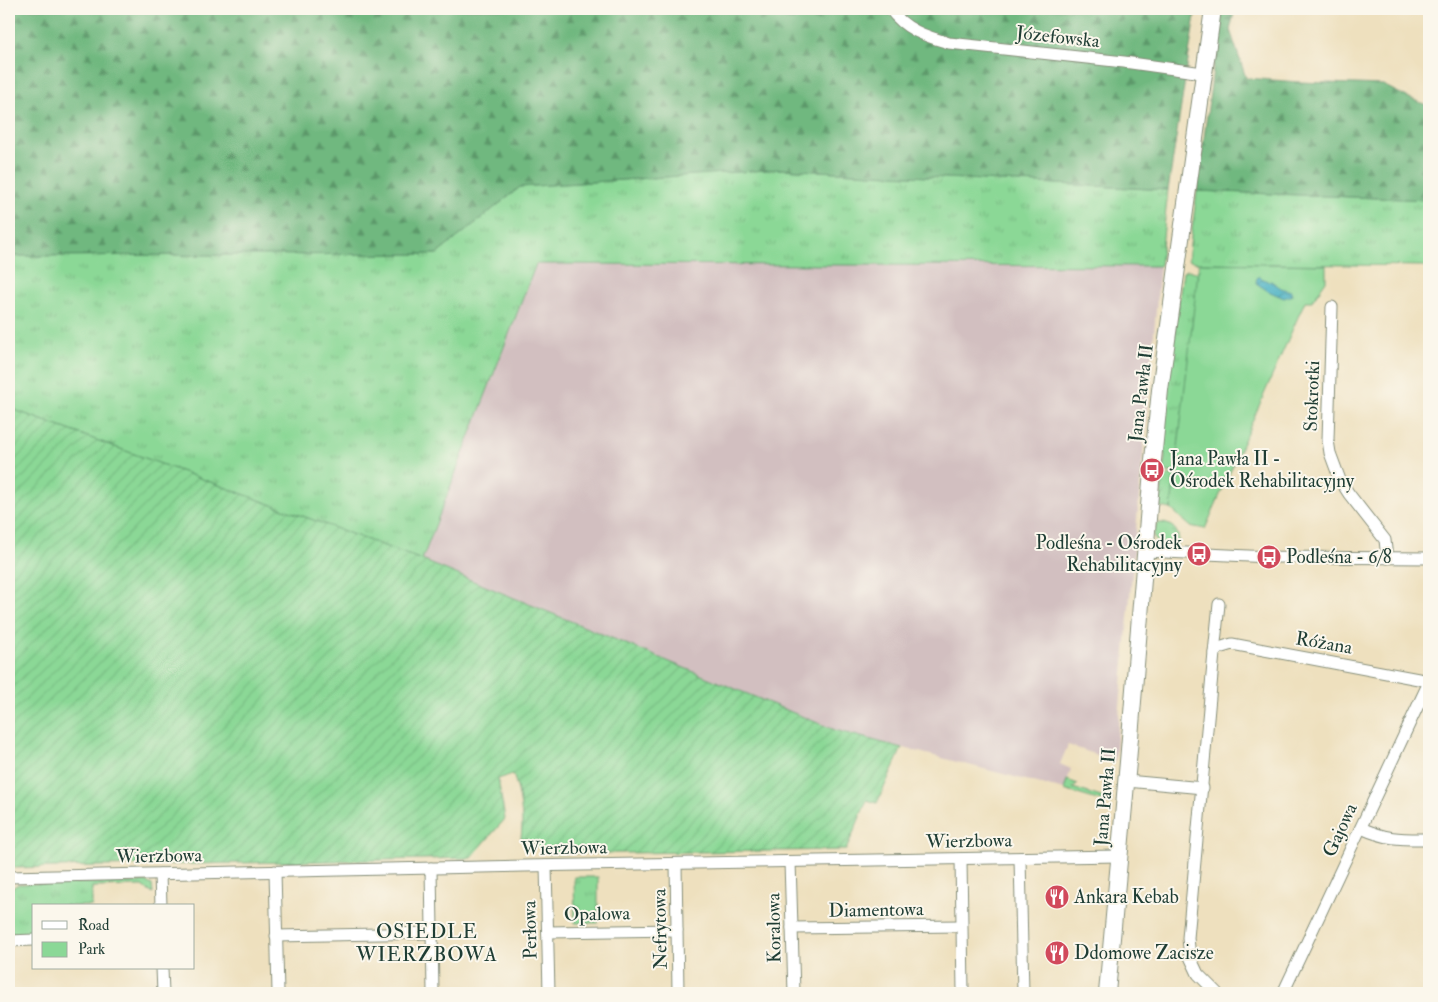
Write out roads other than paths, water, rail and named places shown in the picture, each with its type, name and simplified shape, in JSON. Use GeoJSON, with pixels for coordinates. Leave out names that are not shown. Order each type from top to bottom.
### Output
{"type":"FeatureCollection","features":[{"type":"Feature","properties":{"kind":"street","name":"Józefowska"},"geometry":{"type":"LineString","coordinates":[[890,9],[904,24],[922,35],[949,43],[1124,62],[1203,74]]}},
{"type":"Feature","properties":{"kind":"street","name":"Jana Pawła II"},"geometry":{"type":"LineString","coordinates":[[1107,993],[1160,390],[1213,9]]}},
{"type":"Feature","properties":{"kind":"street","name":"Stokrotki"},"geometry":{"type":"LineString","coordinates":[[1332,307],[1328,440],[1330,453],[1340,480],[1385,540],[1387,558]]}},
{"type":"Feature","properties":{"kind":"street"},"geometry":{"type":"LineString","coordinates":[[1145,551],[1268,557],[1429,558]]}},
{"type":"Feature","properties":{"kind":"street"},"geometry":{"type":"LineString","coordinates":[[1217,993],[1198,974],[1190,958],[1188,938],[1219,604]]}},
{"type":"Feature","properties":{"kind":"street","name":"Różana"},"geometry":{"type":"LineString","coordinates":[[1214,653],[1219,648],[1232,644],[1429,682]]}},
{"type":"Feature","properties":{"kind":"street","name":"Gajowa"},"geometry":{"type":"LineString","coordinates":[[1283,993],[1429,682]]}},
{"type":"Feature","properties":{"kind":"street"},"geometry":{"type":"LineString","coordinates":[[1127,781],[1203,788]]}},
{"type":"Feature","properties":{"kind":"street"},"geometry":{"type":"LineString","coordinates":[[1361,828],[1377,835],[1396,839],[1429,839]]}},
{"type":"Feature","properties":{"kind":"street","name":"Wierzbowa"},"geometry":{"type":"LineString","coordinates":[[9,877],[1120,856]]}},
{"type":"Feature","properties":{"kind":"street"},"geometry":{"type":"LineString","coordinates":[[1020,858],[1023,993]]}},
{"type":"Feature","properties":{"kind":"street"},"geometry":{"type":"LineString","coordinates":[[960,859],[963,993]]}},
{"type":"Feature","properties":{"kind":"street","name":"Koralowa"},"geometry":{"type":"LineString","coordinates":[[790,862],[794,993]]}},
{"type":"Feature","properties":{"kind":"street","name":"Nefrytowa"},"geometry":{"type":"LineString","coordinates":[[676,864],[678,993]]}},
{"type":"Feature","properties":{"kind":"street","name":"Perłowa"},"geometry":{"type":"LineString","coordinates":[[546,866],[549,993]]}},
{"type":"Feature","properties":{"kind":"street"},"geometry":{"type":"LineString","coordinates":[[431,868],[433,993]]}},
{"type":"Feature","properties":{"kind":"street"},"geometry":{"type":"LineString","coordinates":[[275,871],[278,993]]}},
{"type":"Feature","properties":{"kind":"street"},"geometry":{"type":"LineString","coordinates":[[160,874],[161,904]]}},
{"type":"Feature","properties":{"kind":"street","name":"Diamentowa"},"geometry":{"type":"LineString","coordinates":[[792,928],[961,926]]}},
{"type":"Feature","properties":{"kind":"street","name":"Opalowa"},"geometry":{"type":"LineString","coordinates":[[548,932],[677,930]]}},
{"type":"Feature","properties":{"kind":"street"},"geometry":{"type":"LineString","coordinates":[[276,936],[432,933]]}},
{"type":"Feature","properties":{"kind":"street"},"geometry":{"type":"LineString","coordinates":[[9,941],[32,940]]}},
{"type":"Feature","properties":{"kind":"street"},"geometry":{"type":"LineString","coordinates":[[162,970],[163,993]]}},
{"type":"Feature","properties":{"kind":"water"},"geometry":{"type":"Polygon","coordinates":[[[1257,277],[1271,281],[1281,288],[1291,291],[1292,295],[1284,298],[1268,291],[1256,283],[1257,277]]]}},
{"type":"Feature","properties":{"kind":"place","name":"Jana Pawła II - Ośrodek Rehabilitacyjny"},"geometry":{"type":"Point","coordinates":[1152,470]}},
{"type":"Feature","properties":{"kind":"place","name":"Podleśna - Ośrodek Rehabilitacyjny"},"geometry":{"type":"Point","coordinates":[1199,554]}},
{"type":"Feature","properties":{"kind":"place","name":"Podleśna - 6/8"},"geometry":{"type":"Point","coordinates":[1269,557]}},
{"type":"Feature","properties":{"kind":"place","name":"Ankara Kebab"},"geometry":{"type":"Point","coordinates":[1057,897]}},
{"type":"Feature","properties":{"kind":"place","name":"Ddomowe Zacisze"},"geometry":{"type":"Point","coordinates":[1057,953]}},
{"type":"Feature","properties":{"kind":"district","name":"OSIEDLE WIERZBOWA"},"geometry":{"type":"Point","coordinates":[427,942]}}]}
